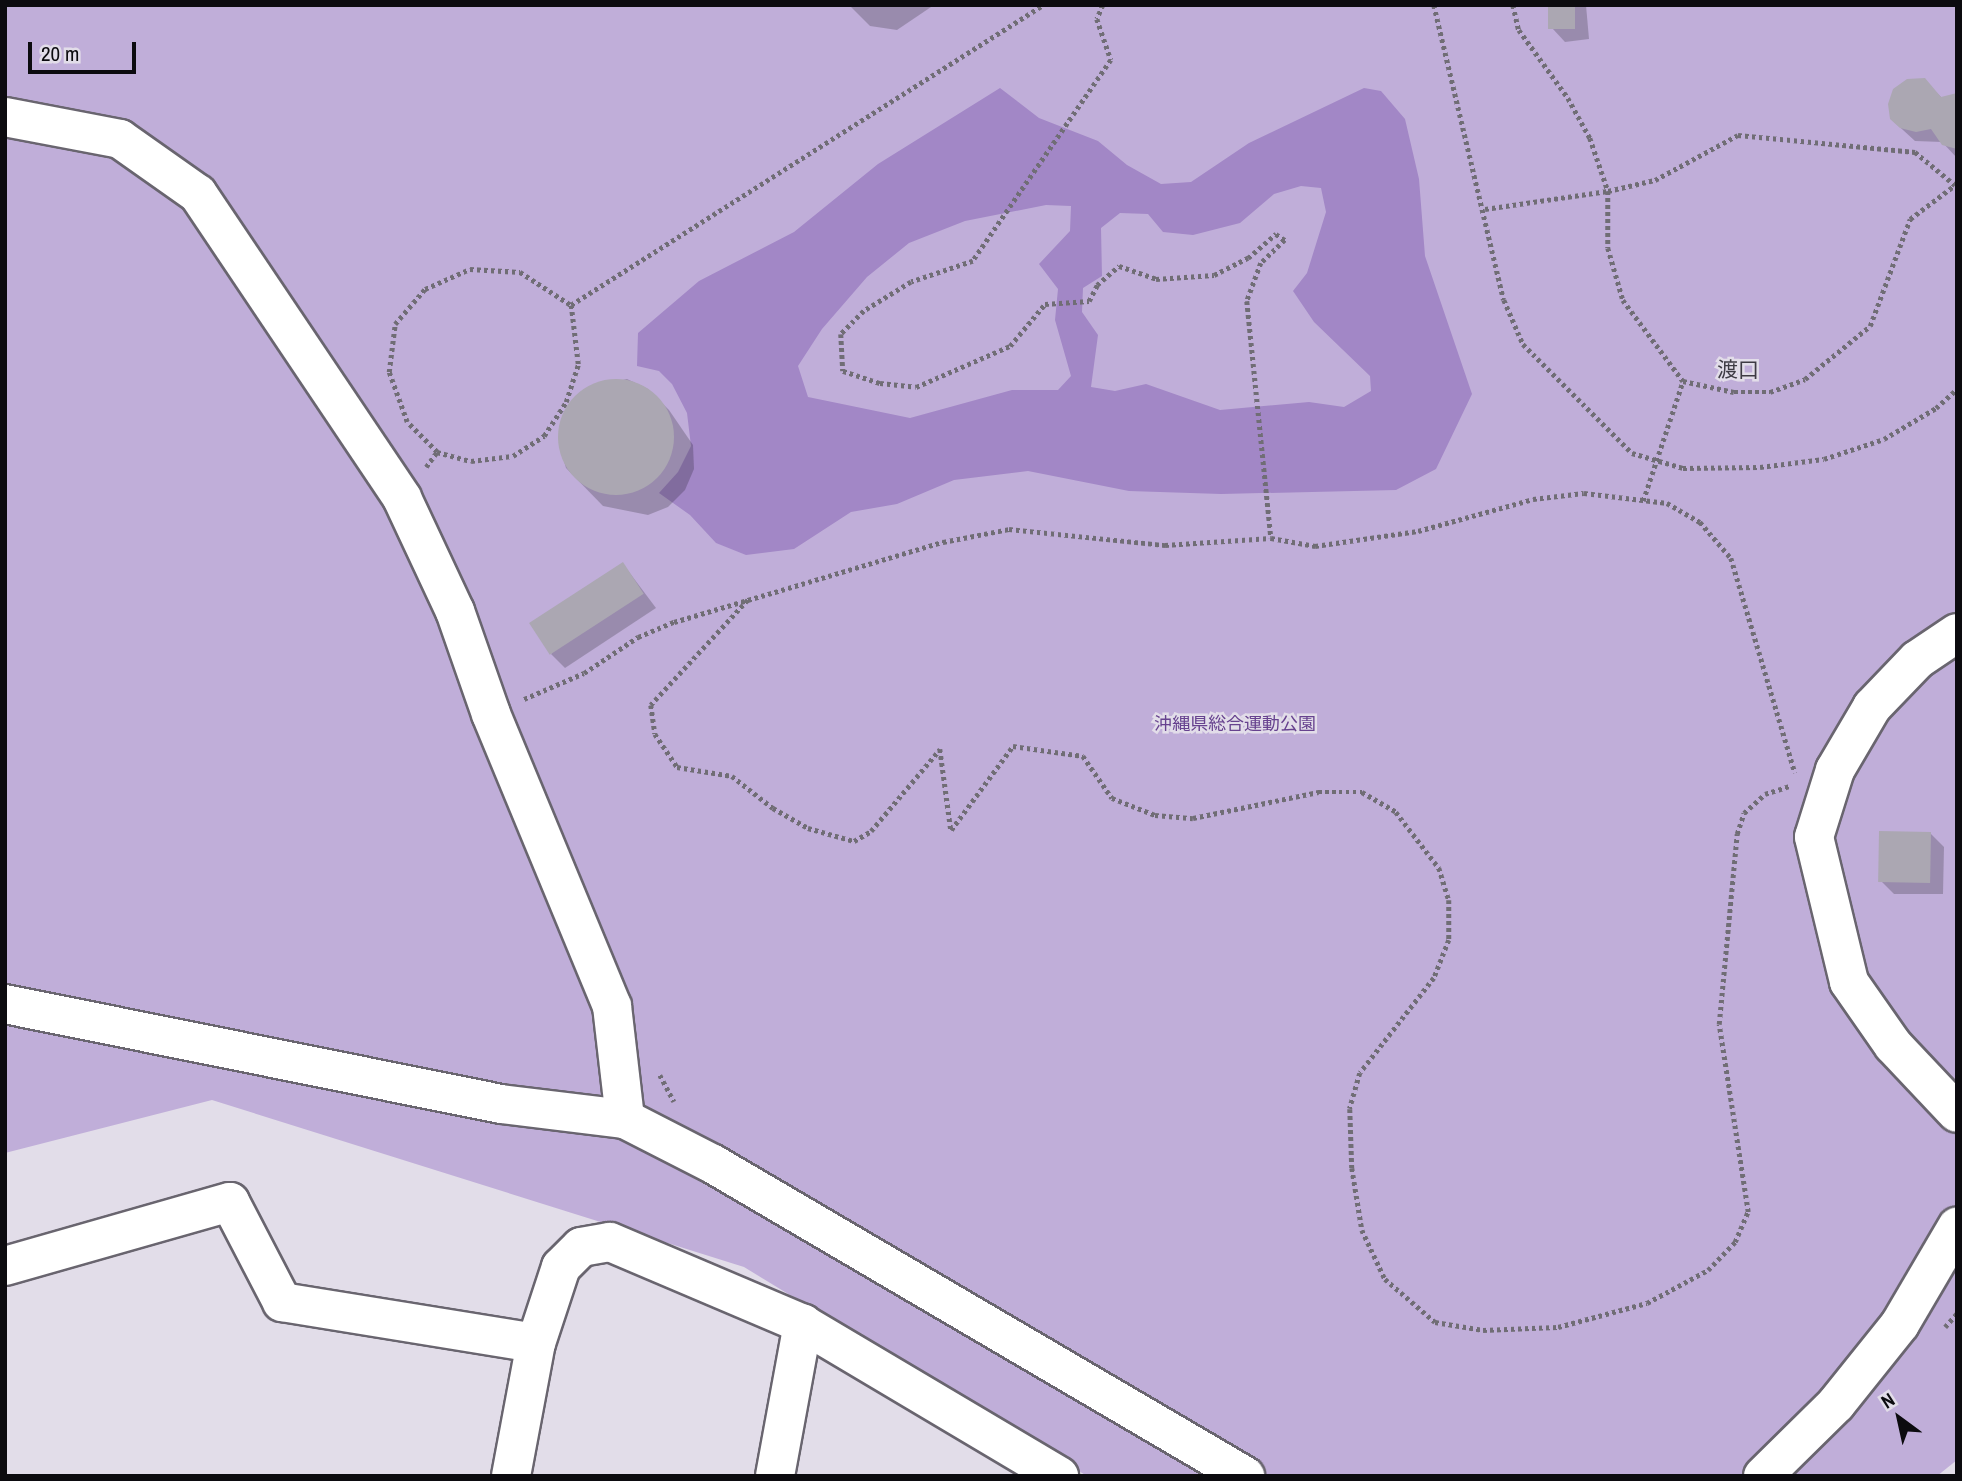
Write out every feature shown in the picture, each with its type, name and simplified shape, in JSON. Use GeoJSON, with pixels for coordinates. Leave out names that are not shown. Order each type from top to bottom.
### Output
{"type":"FeatureCollection","features":[{"type":"Feature","properties":{"kind":"street"},"geometry":{"type":"LineString","coordinates":[[5,117],[120,139],[198,194],[402,498],[451,600],[491,714],[612,1006],[625,1119]]}},
{"type":"Feature","properties":{"kind":"street"},"geometry":{"type":"LineString","coordinates":[[1957,633],[1917,660],[1871,707],[1835,770],[1814,837],[1849,982],[1893,1045],[1957,1113]]}},
{"type":"Feature","properties":{"kind":"street"},"geometry":{"type":"LineString","coordinates":[[5,1004],[501,1104],[625,1119],[713,1164],[1245,1476]]}},
{"type":"Feature","properties":{"kind":"street"},"geometry":{"type":"LineString","coordinates":[[5,1266],[230,1202],[282,1302],[536,1343]]}},
{"type":"Feature","properties":{"kind":"street"},"geometry":{"type":"LineString","coordinates":[[1763,1476],[1836,1404],[1900,1324],[1957,1227]]}},
{"type":"Feature","properties":{"kind":"street"},"geometry":{"type":"LineString","coordinates":[[511,1476],[536,1343],[561,1267],[581,1247],[610,1242],[803,1324],[1036,1470]]}},
{"type":"Feature","properties":{"kind":"street"},"geometry":{"type":"LineString","coordinates":[[775,1476],[803,1324]]}},
{"type":"Feature","properties":{"kind":"path"},"geometry":{"type":"LineString","coordinates":[[571,305],[1043,5]]}},
{"type":"Feature","properties":{"kind":"path"},"geometry":{"type":"LineString","coordinates":[[1103,5],[1097,19],[1111,60],[973,261],[911,282],[864,311],[841,334],[843,371],[880,383],[916,387],[1010,346],[1045,304],[1089,301],[1097,285],[1119,266],[1156,279],[1214,275],[1248,258],[1276,234],[1285,240],[1261,263],[1247,301],[1271,538]]}},
{"type":"Feature","properties":{"kind":"path"},"geometry":{"type":"LineString","coordinates":[[1434,5],[1465,144],[1485,209],[1504,300],[1523,344],[1632,453],[1657,464],[1683,468],[1760,467],[1824,459],[1884,439],[1936,408],[1957,389]]}},
{"type":"Feature","properties":{"kind":"path"},"geometry":{"type":"LineString","coordinates":[[1485,209],[1608,191],[1655,180],[1738,135],[1915,152],[1956,185],[1910,219],[1870,326],[1805,379],[1770,392],[1734,392],[1683,381],[1623,300],[1608,248],[1608,191],[1590,138],[1568,98],[1519,30],[1513,5]]}},
{"type":"Feature","properties":{"kind":"path"},"geometry":{"type":"LineString","coordinates":[[470,269],[520,272],[571,305],[578,365],[566,402],[544,436],[513,456],[471,461],[437,453],[407,422],[389,372],[395,324],[425,289],[470,269]]}},
{"type":"Feature","properties":{"kind":"path"},"geometry":{"type":"LineString","coordinates":[[1643,501],[1683,381]]}},
{"type":"Feature","properties":{"kind":"path"},"geometry":{"type":"LineString","coordinates":[[402,498],[437,453]]}},
{"type":"Feature","properties":{"kind":"path"},"geometry":{"type":"LineString","coordinates":[[491,714],[584,673],[639,636],[748,600],[943,542],[1009,529],[1165,545],[1271,538],[1328,544],[1418,531],[1533,499],[1584,493],[1667,503],[1700,522],[1731,558],[1798,784],[1765,794],[1744,813],[1737,834],[1719,1024],[1748,1212],[1735,1242],[1708,1270],[1647,1303],[1558,1327],[1483,1330],[1435,1322],[1385,1279],[1362,1230],[1352,1167],[1350,1109],[1360,1073],[1434,978],[1449,940],[1449,900],[1439,868],[1396,812],[1362,792],[1318,792],[1193,818],[1155,815],[1112,798],[1083,756],[1013,746],[951,830],[940,749],[871,831],[854,841],[808,828],[773,808],[732,776],[677,767],[655,733],[651,705],[748,600]]}},
{"type":"Feature","properties":{"kind":"path"},"geometry":{"type":"LineString","coordinates":[[656,1069],[680,1109]]}},
{"type":"Feature","properties":{"kind":"green space","name":"沖縄県総合運動公園"},"geometry":{"type":"Polygon","coordinates":[[[5,5],[1957,5],[1957,1460],[1937,1476],[1087,1476],[744,1267],[212,1100],[5,1153],[5,5]]]}},
{"type":"Feature","properties":{"kind":"shaded area"},"geometry":{"type":"Polygon","coordinates":[[[1000,88],[1039,118],[1098,141],[1127,165],[1161,184],[1191,182],[1249,143],[1364,88],[1381,91],[1405,119],[1419,179],[1425,256],[1472,394],[1436,469],[1396,490],[1221,494],[1129,491],[1028,471],[954,480],[897,504],[851,512],[794,549],[746,555],[716,543],[690,515],[659,493],[678,472],[691,446],[687,413],[672,384],[659,371],[637,366],[638,333],[699,281],[794,232],[878,164],[1000,88]],[[1301,186],[1274,194],[1240,223],[1193,235],[1163,232],[1148,214],[1120,213],[1101,228],[1102,276],[1083,288],[1082,312],[1098,335],[1091,387],[1115,391],[1146,384],[1220,410],[1309,402],[1344,407],[1371,391],[1370,376],[1314,322],[1293,291],[1307,273],[1326,212],[1321,188],[1301,186]],[[1046,205],[965,221],[909,243],[867,277],[822,329],[798,366],[808,397],[910,418],[1012,390],[1058,390],[1071,376],[1055,320],[1058,289],[1039,264],[1070,231],[1071,206],[1046,205]]]}},
{"type":"Feature","properties":{"kind":"building"},"geometry":{"type":"Polygon","coordinates":[[[1548,5],[1575,5],[1575,29],[1548,29],[1548,5]]]}},
{"type":"Feature","properties":{"kind":"building"},"geometry":{"type":"Polygon","coordinates":[[[1925,78],[1941,97],[1957,93],[1957,149],[1942,145],[1931,129],[1916,132],[1900,128],[1890,119],[1888,104],[1893,89],[1907,79],[1925,78]]]}},
{"type":"Feature","properties":{"kind":"building"},"geometry":{"type":"Polygon","coordinates":[[[616,379],[638,383],[657,396],[670,415],[674,437],[670,459],[657,478],[638,491],[616,495],[594,491],[575,478],[562,459],[558,437],[562,415],[575,396],[594,383],[616,379]]]}},
{"type":"Feature","properties":{"kind":"building"},"geometry":{"type":"Polygon","coordinates":[[[623,562],[644,594],[550,655],[529,623],[623,562]]]}},
{"type":"Feature","properties":{"kind":"building"},"geometry":{"type":"Polygon","coordinates":[[[1879,831],[1931,832],[1930,883],[1878,882],[1879,831]]]}},
{"type":"Feature","properties":{"kind":"district","name":"渡口"},"geometry":{"type":"Point","coordinates":[1738,370]}}]}
